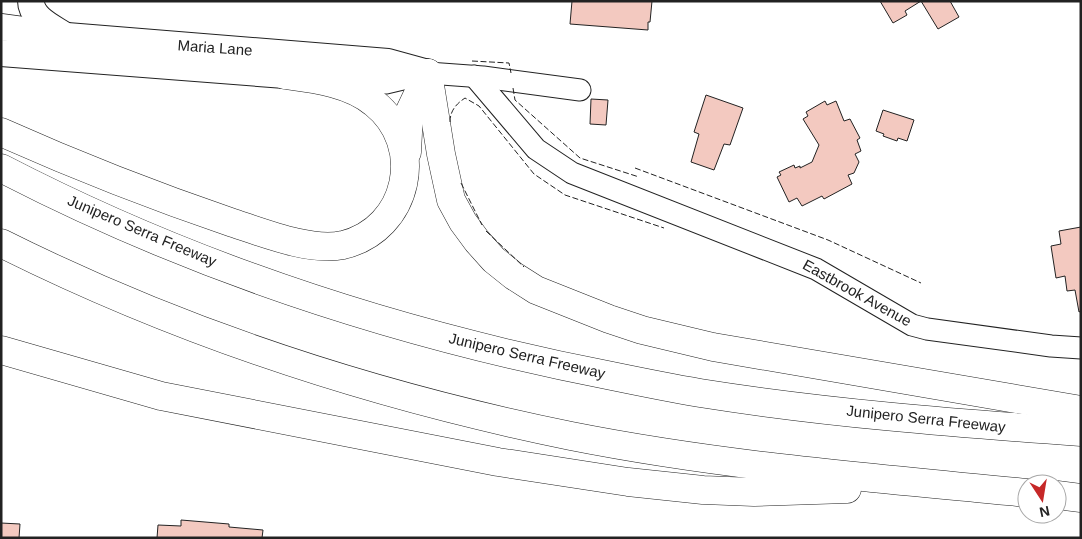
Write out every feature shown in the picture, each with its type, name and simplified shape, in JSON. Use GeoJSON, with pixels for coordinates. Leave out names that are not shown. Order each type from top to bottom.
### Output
{"type":"FeatureCollection","features":[{"type":"Feature","properties":{"kind":"highway"},"geometry":{"type":"LineString","coordinates":[[1,132],[91,171],[186,207],[296,242],[320,246],[342,245],[364,238],[381,225],[392,212],[400,196],[405,176],[409,113],[428,73]]}},
{"type":"Feature","properties":{"kind":"highway"},"geometry":{"type":"LineString","coordinates":[[428,73],[441,154],[451,200],[472,235],[494,260],[536,290],[642,330],[713,347],[1081,410]]}},
{"type":"Feature","properties":{"kind":"highway"},"geometry":{"type":"LineString","coordinates":[[285,75],[313,79],[339,86],[358,93],[375,103],[397,131],[405,160],[405,176]]}},
{"type":"Feature","properties":{"kind":"highway","name":"Junipero Serra Freeway"},"geometry":{"type":"LineString","coordinates":[[1,168],[34,185],[143,234],[250,276],[360,314],[473,346],[586,371],[708,394],[782,404],[970,424],[1081,432]]}},
{"type":"Feature","properties":{"kind":"highway"},"geometry":{"type":"LineString","coordinates":[[1,243],[115,296],[227,340],[340,377],[456,410],[572,436],[691,456],[815,472],[1017,492]]}},
{"type":"Feature","properties":{"kind":"highway"},"geometry":{"type":"LineString","coordinates":[[1,350],[161,396],[498,462],[564,473],[703,490],[746,492],[936,484]]}},
{"type":"Feature","properties":{"kind":"highway"},"geometry":{"type":"LineString","coordinates":[[1067,496],[1081,498]]}},
{"type":"Feature","properties":{"kind":"main road"},"geometry":{"type":"LineString","coordinates":[[31,1],[31,5],[41,20],[67,36]]}},
{"type":"Feature","properties":{"kind":"main road","name":"Maria Lane"},"geometry":{"type":"LineString","coordinates":[[1,27],[67,36],[388,62],[428,73]]}},
{"type":"Feature","properties":{"kind":"main road","name":"Maria Lane"},"geometry":{"type":"LineString","coordinates":[[1,53],[285,75]]}},
{"type":"Feature","properties":{"kind":"street","name":"Maria Lane"},"geometry":{"type":"LineString","coordinates":[[285,75],[386,83],[428,73],[474,76],[580,90]]}},
{"type":"Feature","properties":{"kind":"street","name":"Eastbrook Avenue"},"geometry":{"type":"LineString","coordinates":[[474,76],[536,150],[572,173],[816,268],[912,325],[927,329],[1051,346],[1081,348]]}},
{"type":"Feature","properties":{"kind":"building"},"geometry":{"type":"Polygon","coordinates":[[[572,1],[652,1],[648,30],[570,24],[572,1]]]}},
{"type":"Feature","properties":{"kind":"building"},"geometry":{"type":"Polygon","coordinates":[[[880,1],[921,1],[905,11],[907,15],[893,23],[880,1]]]}},
{"type":"Feature","properties":{"kind":"building"},"geometry":{"type":"Polygon","coordinates":[[[921,1],[950,1],[959,17],[938,29],[921,1]]]}},
{"type":"Feature","properties":{"kind":"building"},"geometry":{"type":"Polygon","coordinates":[[[706,95],[743,108],[730,145],[724,144],[714,170],[691,162],[699,134],[694,132],[706,95]]]}},
{"type":"Feature","properties":{"kind":"building"},"geometry":{"type":"Polygon","coordinates":[[[591,99],[608,100],[606,125],[590,124],[591,99]]]}},
{"type":"Feature","properties":{"kind":"building"},"geometry":{"type":"Polygon","coordinates":[[[825,101],[827,105],[836,101],[844,121],[850,119],[860,138],[857,140],[861,151],[855,154],[859,162],[854,173],[848,175],[852,184],[824,199],[822,196],[802,206],[797,198],[789,202],[777,177],[781,175],[779,172],[794,165],[795,168],[800,166],[800,168],[812,162],[819,145],[803,119],[808,116],[806,112],[825,101]]]}},
{"type":"Feature","properties":{"kind":"building"},"geometry":{"type":"Polygon","coordinates":[[[883,110],[914,120],[907,141],[898,138],[897,141],[883,136],[884,134],[876,131],[883,110]]]}},
{"type":"Feature","properties":{"kind":"building"},"geometry":{"type":"Polygon","coordinates":[[[1081,227],[1081,311],[1079,312],[1075,290],[1067,291],[1065,276],[1056,278],[1051,246],[1061,244],[1059,231],[1081,227]]]}},
{"type":"Feature","properties":{"kind":"building"},"geometry":{"type":"Polygon","coordinates":[[[181,520],[229,524],[229,527],[263,530],[262,538],[157,538],[158,525],[181,526],[181,520]]]}},
{"type":"Feature","properties":{"kind":"building"},"geometry":{"type":"Polygon","coordinates":[[[1,523],[20,524],[19,538],[1,538],[1,523]]]}},
{"type":"Feature","properties":{"kind":"fence"},"geometry":{"type":"LineString","coordinates":[[472,61],[509,63],[511,73]]}},
{"type":"Feature","properties":{"kind":"fence"},"geometry":{"type":"LineString","coordinates":[[513,88],[515,100],[580,158],[639,177]]}},
{"type":"Feature","properties":{"kind":"fence"},"geometry":{"type":"LineString","coordinates":[[450,122],[454,108],[465,98],[479,106],[534,174],[565,195],[664,228]]}},
{"type":"Feature","properties":{"kind":"fence"},"geometry":{"type":"LineString","coordinates":[[635,168],[828,240],[921,283]]}},
{"type":"Feature","properties":{"kind":"fence"},"geometry":{"type":"LineString","coordinates":[[461,183],[482,225]]}},
{"type":"Feature","properties":{"kind":"fence"},"geometry":{"type":"LineString","coordinates":[[486,231],[524,267]]}}]}
